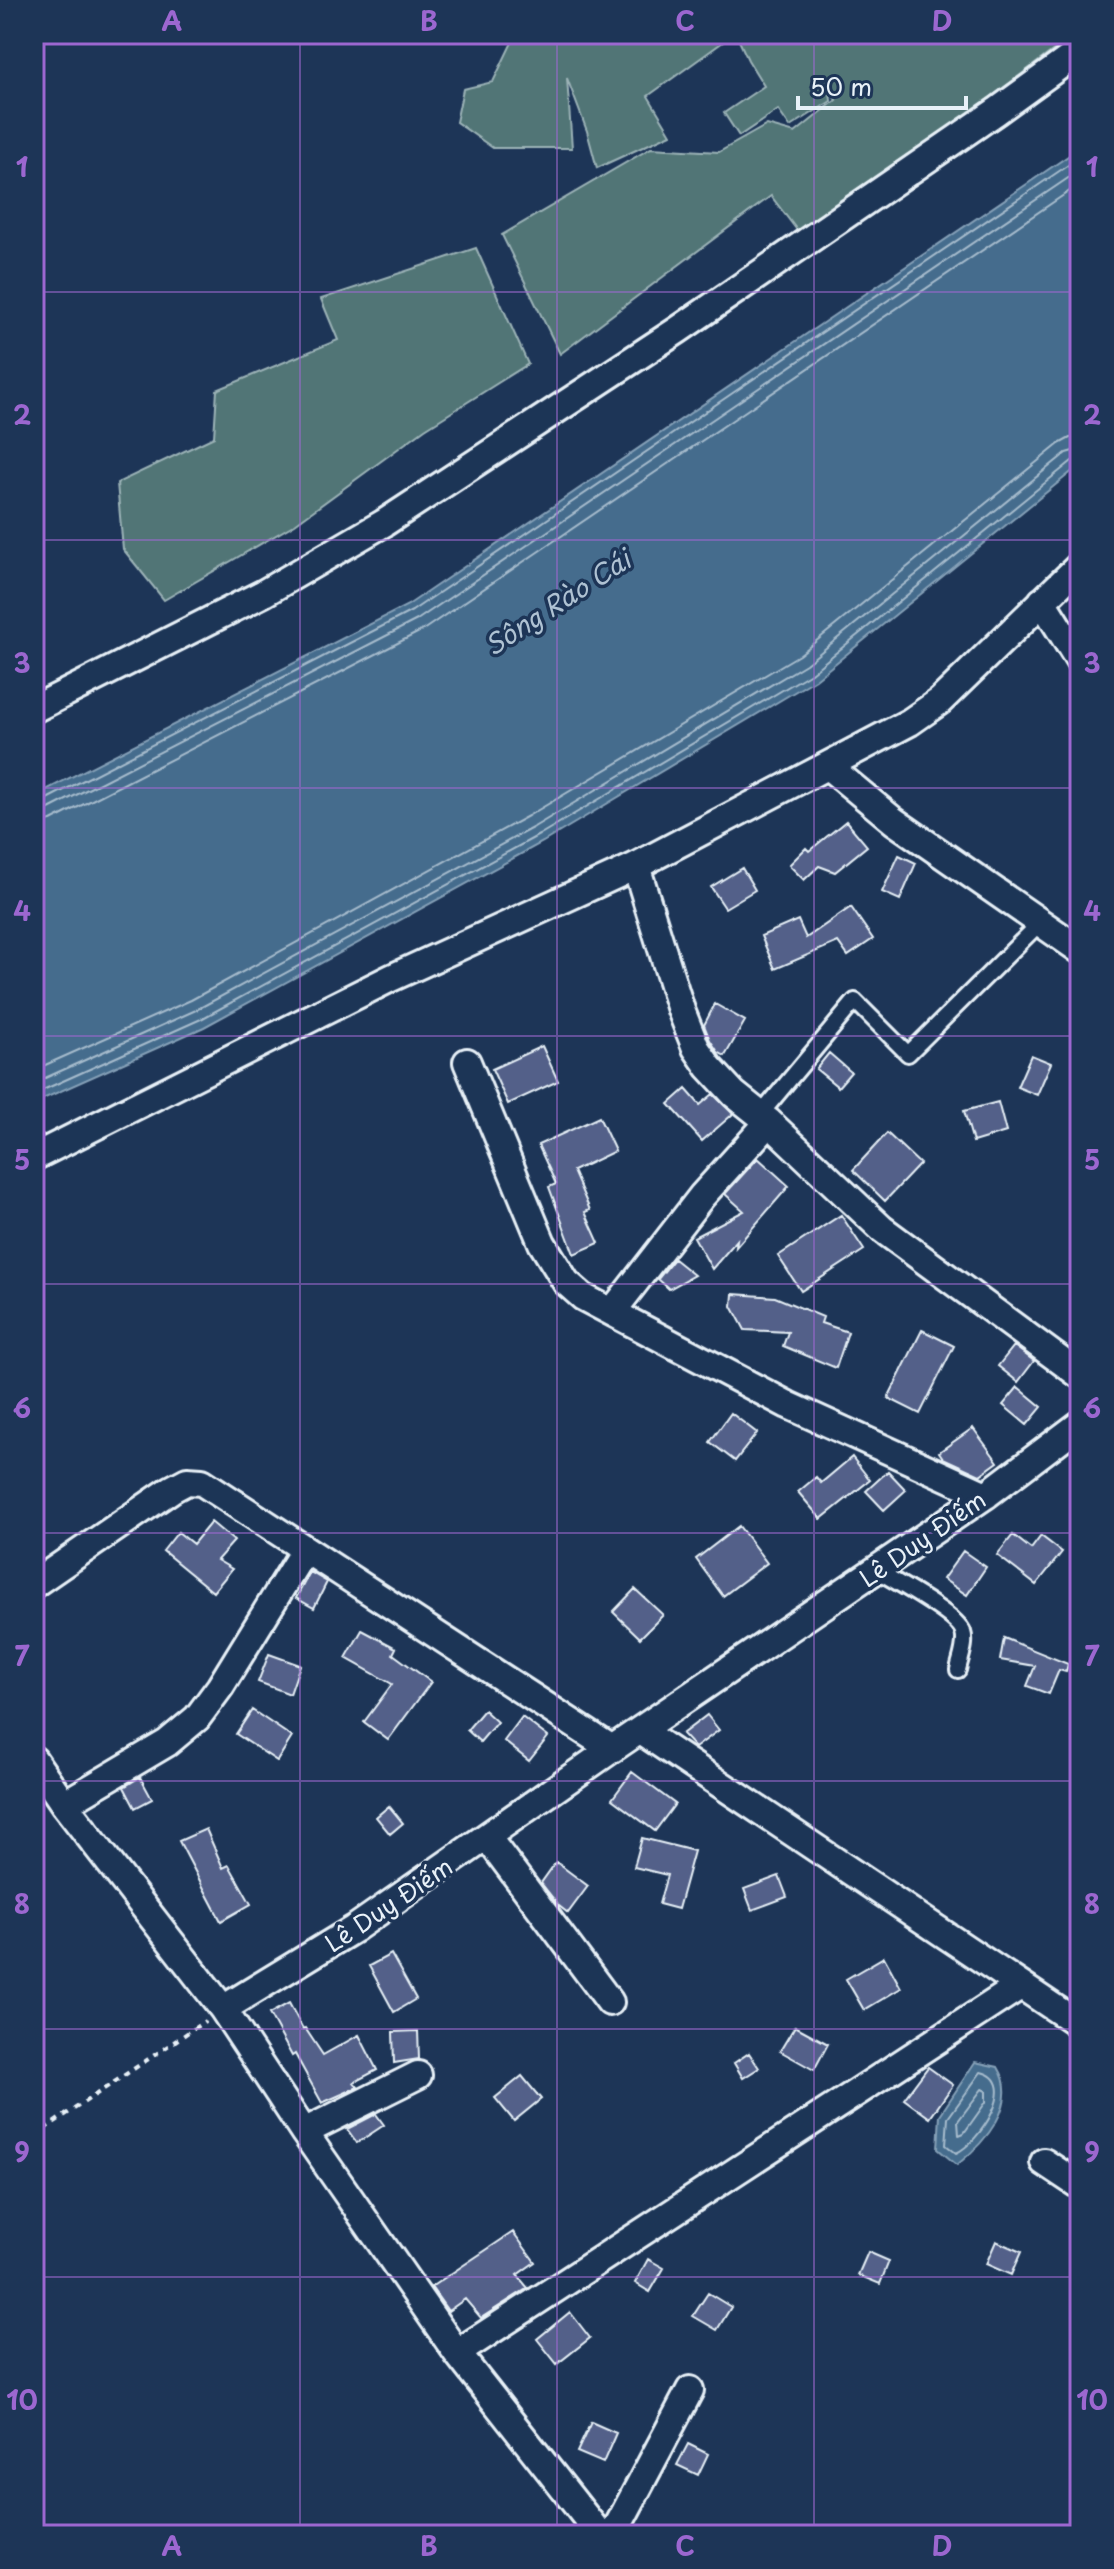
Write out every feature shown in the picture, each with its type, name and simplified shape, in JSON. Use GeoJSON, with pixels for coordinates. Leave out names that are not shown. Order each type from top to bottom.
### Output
{"type":"FeatureCollection","features":[{"type":"Feature","properties":{"kind":"street"},"geometry":{"type":"LineString","coordinates":[[34,709],[264,593],[384,523],[678,330],[1080,51]]}},
{"type":"Feature","properties":{"kind":"street"},"geometry":{"type":"LineString","coordinates":[[34,1157],[391,978],[636,866],[910,722],[940,701],[1080,565]]}},
{"type":"Feature","properties":{"kind":"street"},"geometry":{"type":"LineString","coordinates":[[1042,601],[1080,662]]}},
{"type":"Feature","properties":{"kind":"street"},"geometry":{"type":"LineString","coordinates":[[829,767],[894,821],[1080,950]]}},
{"type":"Feature","properties":{"kind":"street"},"geometry":{"type":"LineString","coordinates":[[636,866],[696,1048],[734,1094],[765,1118],[882,1229],[1080,1375]]}},
{"type":"Feature","properties":{"kind":"street"},"geometry":{"type":"LineString","coordinates":[[467,1062],[552,1262],[566,1282],[583,1297],[788,1405],[986,1495]]}},
{"type":"Feature","properties":{"kind":"street"},"geometry":{"type":"LineString","coordinates":[[612,1312],[765,1118]]}},
{"type":"Feature","properties":{"kind":"street","name":"Lê Duy Điếm"},"geometry":{"type":"LineString","coordinates":[[223,2009],[354,1929],[986,1495],[1080,1424]]}},
{"type":"Feature","properties":{"kind":"street"},"geometry":{"type":"LineString","coordinates":[[34,1584],[187,1481],[202,1482],[612,1749]]}},
{"type":"Feature","properties":{"kind":"street"},"geometry":{"type":"LineString","coordinates":[[64,1804],[167,1743],[197,1718],[220,1687],[305,1549]]}},
{"type":"Feature","properties":{"kind":"street"},"geometry":{"type":"LineString","coordinates":[[641,1731],[1080,2025]]}},
{"type":"Feature","properties":{"kind":"street"},"geometry":{"type":"LineString","coordinates":[[34,1760],[64,1804],[223,2009],[457,2353],[600,2535]]}},
{"type":"Feature","properties":{"kind":"street"},"geometry":{"type":"LineString","coordinates":[[487,1837],[610,2002]]}},
{"type":"Feature","properties":{"kind":"street"},"geometry":{"type":"LineString","coordinates":[[457,2353],[1020,1986]]}},
{"type":"Feature","properties":{"kind":"street"},"geometry":{"type":"LineString","coordinates":[[304,2132],[418,2075]]}},
{"type":"Feature","properties":{"kind":"street"},"geometry":{"type":"LineString","coordinates":[[1044,2162],[1080,2186]]}},
{"type":"Feature","properties":{"kind":"street"},"geometry":{"type":"LineString","coordinates":[[613,2535],[690,2390]]}},
{"type":"Feature","properties":{"kind":"lane"},"geometry":{"type":"LineString","coordinates":[[765,1118],[855,1001],[908,1054],[1040,923]]}},
{"type":"Feature","properties":{"kind":"lane"},"geometry":{"type":"LineString","coordinates":[[876,1570],[947,1615],[963,1630],[964,1642],[958,1670]]}},
{"type":"Feature","properties":{"kind":"path"},"geometry":{"type":"LineString","coordinates":[[34,2136],[223,2009]]}},
{"type":"Feature","properties":{"kind":"green space"},"geometry":{"type":"Polygon","coordinates":[[[516,34],[563,39],[563,34],[734,34],[648,96],[671,134],[597,168],[567,78],[572,148],[493,148],[456,122],[463,89],[493,82],[516,34]]]}},
{"type":"Feature","properties":{"kind":"green space"},"geometry":{"type":"Polygon","coordinates":[[[736,34],[1075,34],[803,238],[771,196],[560,354],[502,235],[651,148],[719,152],[767,125],[795,133],[836,100],[830,92],[831,101],[790,127],[778,110],[739,136],[724,113],[764,86],[736,34]]]}},
{"type":"Feature","properties":{"kind":"green space"},"geometry":{"type":"Polygon","coordinates":[[[476,248],[528,364],[425,429],[295,524],[164,600],[123,549],[117,483],[214,437],[217,390],[338,340],[321,299],[476,248]]]}},
{"type":"Feature","properties":{"kind":"water","name":"Sông Rào Cái"},"geometry":{"type":"Polygon","coordinates":[[[1080,148],[1080,465],[816,679],[543,842],[204,1027],[34,1103],[34,796],[408,605],[1080,148]]]}},
{"type":"Feature","properties":{"kind":"water"},"geometry":{"type":"Polygon","coordinates":[[[975,2062],[998,2067],[1004,2081],[1005,2095],[996,2122],[988,2134],[957,2165],[938,2149],[940,2115],[975,2062]]]}},
{"type":"Feature","properties":{"kind":"building"},"geometry":{"type":"Polygon","coordinates":[[[846,821],[867,846],[835,872],[819,866],[804,880],[789,865],[806,848],[809,851],[846,821]]]}},
{"type":"Feature","properties":{"kind":"building"},"geometry":{"type":"Polygon","coordinates":[[[899,855],[916,863],[900,900],[882,892],[899,855]]]}},
{"type":"Feature","properties":{"kind":"building"},"geometry":{"type":"Polygon","coordinates":[[[742,868],[755,890],[725,908],[711,887],[742,868]]]}},
{"type":"Feature","properties":{"kind":"building"},"geometry":{"type":"Polygon","coordinates":[[[851,907],[873,939],[848,956],[838,942],[775,969],[761,936],[798,920],[806,938],[851,907]]]}},
{"type":"Feature","properties":{"kind":"building"},"geometry":{"type":"Polygon","coordinates":[[[715,1004],[745,1021],[725,1056],[718,1052],[704,1025],[715,1004]]]}},
{"type":"Feature","properties":{"kind":"building"},"geometry":{"type":"Polygon","coordinates":[[[542,1046],[558,1081],[508,1104],[492,1069],[542,1046]]]}},
{"type":"Feature","properties":{"kind":"building"},"geometry":{"type":"Polygon","coordinates":[[[829,1053],[851,1072],[838,1087],[816,1069],[829,1053]]]}},
{"type":"Feature","properties":{"kind":"building"},"geometry":{"type":"Polygon","coordinates":[[[1031,1055],[1051,1063],[1037,1095],[1017,1087],[1031,1055]]]}},
{"type":"Feature","properties":{"kind":"building"},"geometry":{"type":"Polygon","coordinates":[[[686,1089],[700,1105],[713,1094],[733,1114],[702,1141],[669,1104],[686,1089]]]}},
{"type":"Feature","properties":{"kind":"building"},"geometry":{"type":"Polygon","coordinates":[[[998,1102],[1006,1132],[973,1142],[964,1111],[998,1102]]]}},
{"type":"Feature","properties":{"kind":"building"},"geometry":{"type":"Polygon","coordinates":[[[599,1117],[615,1151],[573,1171],[590,1210],[585,1212],[599,1243],[574,1254],[549,1187],[556,1184],[538,1145],[599,1117]]]}},
{"type":"Feature","properties":{"kind":"building"},"geometry":{"type":"Polygon","coordinates":[[[887,1133],[920,1164],[885,1201],[853,1170],[887,1133]]]}},
{"type":"Feature","properties":{"kind":"building"},"geometry":{"type":"Polygon","coordinates":[[[758,1158],[789,1186],[736,1247],[737,1240],[712,1269],[694,1237],[744,1211],[725,1194],[758,1158]]]}},
{"type":"Feature","properties":{"kind":"building"},"geometry":{"type":"Polygon","coordinates":[[[841,1215],[864,1250],[801,1291],[778,1256],[841,1215]]]}},
{"type":"Feature","properties":{"kind":"building"},"geometry":{"type":"Polygon","coordinates":[[[674,1259],[694,1275],[669,1289],[658,1279],[674,1259]]]}},
{"type":"Feature","properties":{"kind":"building"},"geometry":{"type":"Polygon","coordinates":[[[733,1294],[775,1297],[823,1317],[821,1323],[848,1332],[836,1368],[783,1346],[788,1332],[745,1330],[732,1306],[733,1294]]]}},
{"type":"Feature","properties":{"kind":"building"},"geometry":{"type":"Polygon","coordinates":[[[922,1330],[954,1346],[920,1414],[888,1398],[922,1330]]]}},
{"type":"Feature","properties":{"kind":"building"},"geometry":{"type":"Polygon","coordinates":[[[1014,1346],[1034,1361],[1018,1382],[998,1366],[1014,1346]]]}},
{"type":"Feature","properties":{"kind":"building"},"geometry":{"type":"Polygon","coordinates":[[[1018,1387],[1042,1407],[1027,1425],[1003,1405],[1018,1387]]]}},
{"type":"Feature","properties":{"kind":"building"},"geometry":{"type":"Polygon","coordinates":[[[731,1413],[757,1433],[735,1461],[710,1442],[731,1413]]]}},
{"type":"Feature","properties":{"kind":"building"},"geometry":{"type":"Polygon","coordinates":[[[973,1428],[998,1462],[980,1475],[943,1458],[939,1452],[973,1428]]]}},
{"type":"Feature","properties":{"kind":"building"},"geometry":{"type":"Polygon","coordinates":[[[852,1457],[870,1480],[821,1519],[798,1492],[816,1477],[821,1483],[852,1457]]]}},
{"type":"Feature","properties":{"kind":"building"},"geometry":{"type":"Polygon","coordinates":[[[888,1471],[906,1490],[884,1510],[866,1491],[888,1471]]]}},
{"type":"Feature","properties":{"kind":"building"},"geometry":{"type":"Polygon","coordinates":[[[211,1522],[234,1541],[217,1560],[232,1569],[213,1592],[163,1551],[178,1532],[193,1544],[211,1522]]]}},
{"type":"Feature","properties":{"kind":"building"},"geometry":{"type":"Polygon","coordinates":[[[739,1526],[767,1563],[723,1596],[696,1559],[739,1526]]]}},
{"type":"Feature","properties":{"kind":"building"},"geometry":{"type":"Polygon","coordinates":[[[1013,1535],[1031,1549],[1041,1536],[1062,1552],[1036,1585],[997,1555],[1013,1535]]]}},
{"type":"Feature","properties":{"kind":"building"},"geometry":{"type":"Polygon","coordinates":[[[963,1551],[986,1567],[967,1595],[943,1579],[963,1551]]]}},
{"type":"Feature","properties":{"kind":"building"},"geometry":{"type":"Polygon","coordinates":[[[310,1572],[327,1582],[314,1608],[296,1598],[310,1572]]]}},
{"type":"Feature","properties":{"kind":"building"},"geometry":{"type":"Polygon","coordinates":[[[635,1589],[663,1615],[640,1638],[613,1612],[635,1589]]]}},
{"type":"Feature","properties":{"kind":"building"},"geometry":{"type":"Polygon","coordinates":[[[362,1630],[396,1648],[393,1654],[431,1682],[388,1740],[364,1722],[392,1684],[346,1658],[362,1630]]]}},
{"type":"Feature","properties":{"kind":"building"},"geometry":{"type":"Polygon","coordinates":[[[1004,1638],[1068,1664],[1066,1672],[1059,1670],[1049,1694],[1027,1686],[1035,1666],[1000,1660],[1004,1638]]]}},
{"type":"Feature","properties":{"kind":"building"},"geometry":{"type":"Polygon","coordinates":[[[269,1654],[300,1665],[290,1694],[258,1682],[269,1654]]]}},
{"type":"Feature","properties":{"kind":"building"},"geometry":{"type":"Polygon","coordinates":[[[252,1710],[292,1737],[277,1761],[236,1734],[252,1710]]]}},
{"type":"Feature","properties":{"kind":"building"},"geometry":{"type":"Polygon","coordinates":[[[484,1710],[497,1722],[480,1742],[467,1730],[484,1710]]]}},
{"type":"Feature","properties":{"kind":"building"},"geometry":{"type":"Polygon","coordinates":[[[707,1715],[719,1730],[695,1748],[682,1734],[707,1715]]]}},
{"type":"Feature","properties":{"kind":"building"},"geometry":{"type":"Polygon","coordinates":[[[522,1717],[548,1737],[529,1761],[504,1741],[522,1717]]]}},
{"type":"Feature","properties":{"kind":"building"},"geometry":{"type":"Polygon","coordinates":[[[632,1772],[675,1804],[655,1831],[612,1799],[632,1772]]]}},
{"type":"Feature","properties":{"kind":"building"},"geometry":{"type":"Polygon","coordinates":[[[140,1777],[152,1799],[135,1808],[124,1787],[140,1777]]]}},
{"type":"Feature","properties":{"kind":"building"},"geometry":{"type":"Polygon","coordinates":[[[389,1806],[403,1823],[390,1834],[376,1817],[389,1806]]]}},
{"type":"Feature","properties":{"kind":"building"},"geometry":{"type":"Polygon","coordinates":[[[206,1829],[223,1868],[229,1865],[251,1904],[221,1921],[179,1841],[206,1829]]]}},
{"type":"Feature","properties":{"kind":"building"},"geometry":{"type":"Polygon","coordinates":[[[642,1838],[694,1851],[678,1909],[659,1904],[667,1875],[634,1867],[642,1838]]]}},
{"type":"Feature","properties":{"kind":"building"},"geometry":{"type":"Polygon","coordinates":[[[556,1862],[588,1886],[568,1913],[541,1883],[556,1862]]]}},
{"type":"Feature","properties":{"kind":"building"},"geometry":{"type":"Polygon","coordinates":[[[779,1876],[787,1897],[752,1910],[744,1889],[779,1876]]]}},
{"type":"Feature","properties":{"kind":"building"},"geometry":{"type":"Polygon","coordinates":[[[391,1954],[416,1999],[394,2012],[369,1966],[391,1954]]]}},
{"type":"Feature","properties":{"kind":"building"},"geometry":{"type":"Polygon","coordinates":[[[884,1957],[901,1988],[864,2010],[846,1979],[884,1957]]]}},
{"type":"Feature","properties":{"kind":"building"},"geometry":{"type":"Polygon","coordinates":[[[289,2003],[303,2029],[323,2055],[359,2035],[377,2070],[354,2082],[358,2087],[322,2103],[269,2014],[289,2003]]]}},
{"type":"Feature","properties":{"kind":"building"},"geometry":{"type":"Polygon","coordinates":[[[795,2026],[828,2044],[814,2070],[780,2051],[795,2026]]]}},
{"type":"Feature","properties":{"kind":"building"},"geometry":{"type":"Polygon","coordinates":[[[418,2031],[419,2059],[394,2063],[393,2032],[418,2031]]]}},
{"type":"Feature","properties":{"kind":"building"},"geometry":{"type":"Polygon","coordinates":[[[749,2053],[759,2068],[743,2078],[734,2063],[749,2053]]]}},
{"type":"Feature","properties":{"kind":"building"},"geometry":{"type":"Polygon","coordinates":[[[928,2067],[953,2085],[930,2118],[904,2099],[928,2067]]]}},
{"type":"Feature","properties":{"kind":"building"},"geometry":{"type":"Polygon","coordinates":[[[522,2076],[541,2099],[514,2121],[495,2098],[522,2076]]]}},
{"type":"Feature","properties":{"kind":"building"},"geometry":{"type":"Polygon","coordinates":[[[376,2114],[384,2125],[357,2143],[347,2129],[376,2114]]]}},
{"type":"Feature","properties":{"kind":"building"},"geometry":{"type":"Polygon","coordinates":[[[513,2232],[535,2262],[517,2275],[528,2288],[481,2318],[465,2299],[448,2311],[431,2287],[513,2232]]]}},
{"type":"Feature","properties":{"kind":"building"},"geometry":{"type":"Polygon","coordinates":[[[996,2241],[1021,2252],[1011,2275],[986,2264],[996,2241]]]}},
{"type":"Feature","properties":{"kind":"building"},"geometry":{"type":"Polygon","coordinates":[[[868,2252],[889,2261],[880,2284],[858,2275],[868,2252]]]}},
{"type":"Feature","properties":{"kind":"building"},"geometry":{"type":"Polygon","coordinates":[[[648,2259],[664,2268],[650,2292],[635,2283],[648,2259]]]}},
{"type":"Feature","properties":{"kind":"building"},"geometry":{"type":"Polygon","coordinates":[[[708,2293],[731,2307],[717,2330],[693,2316],[708,2293]]]}},
{"type":"Feature","properties":{"kind":"building"},"geometry":{"type":"Polygon","coordinates":[[[570,2312],[590,2338],[557,2364],[537,2339],[570,2312]]]}},
{"type":"Feature","properties":{"kind":"building"},"geometry":{"type":"Polygon","coordinates":[[[591,2422],[616,2433],[603,2463],[577,2452],[591,2422]]]}},
{"type":"Feature","properties":{"kind":"building"},"geometry":{"type":"Polygon","coordinates":[[[688,2444],[708,2454],[698,2475],[677,2465],[688,2444]]]}}]}
